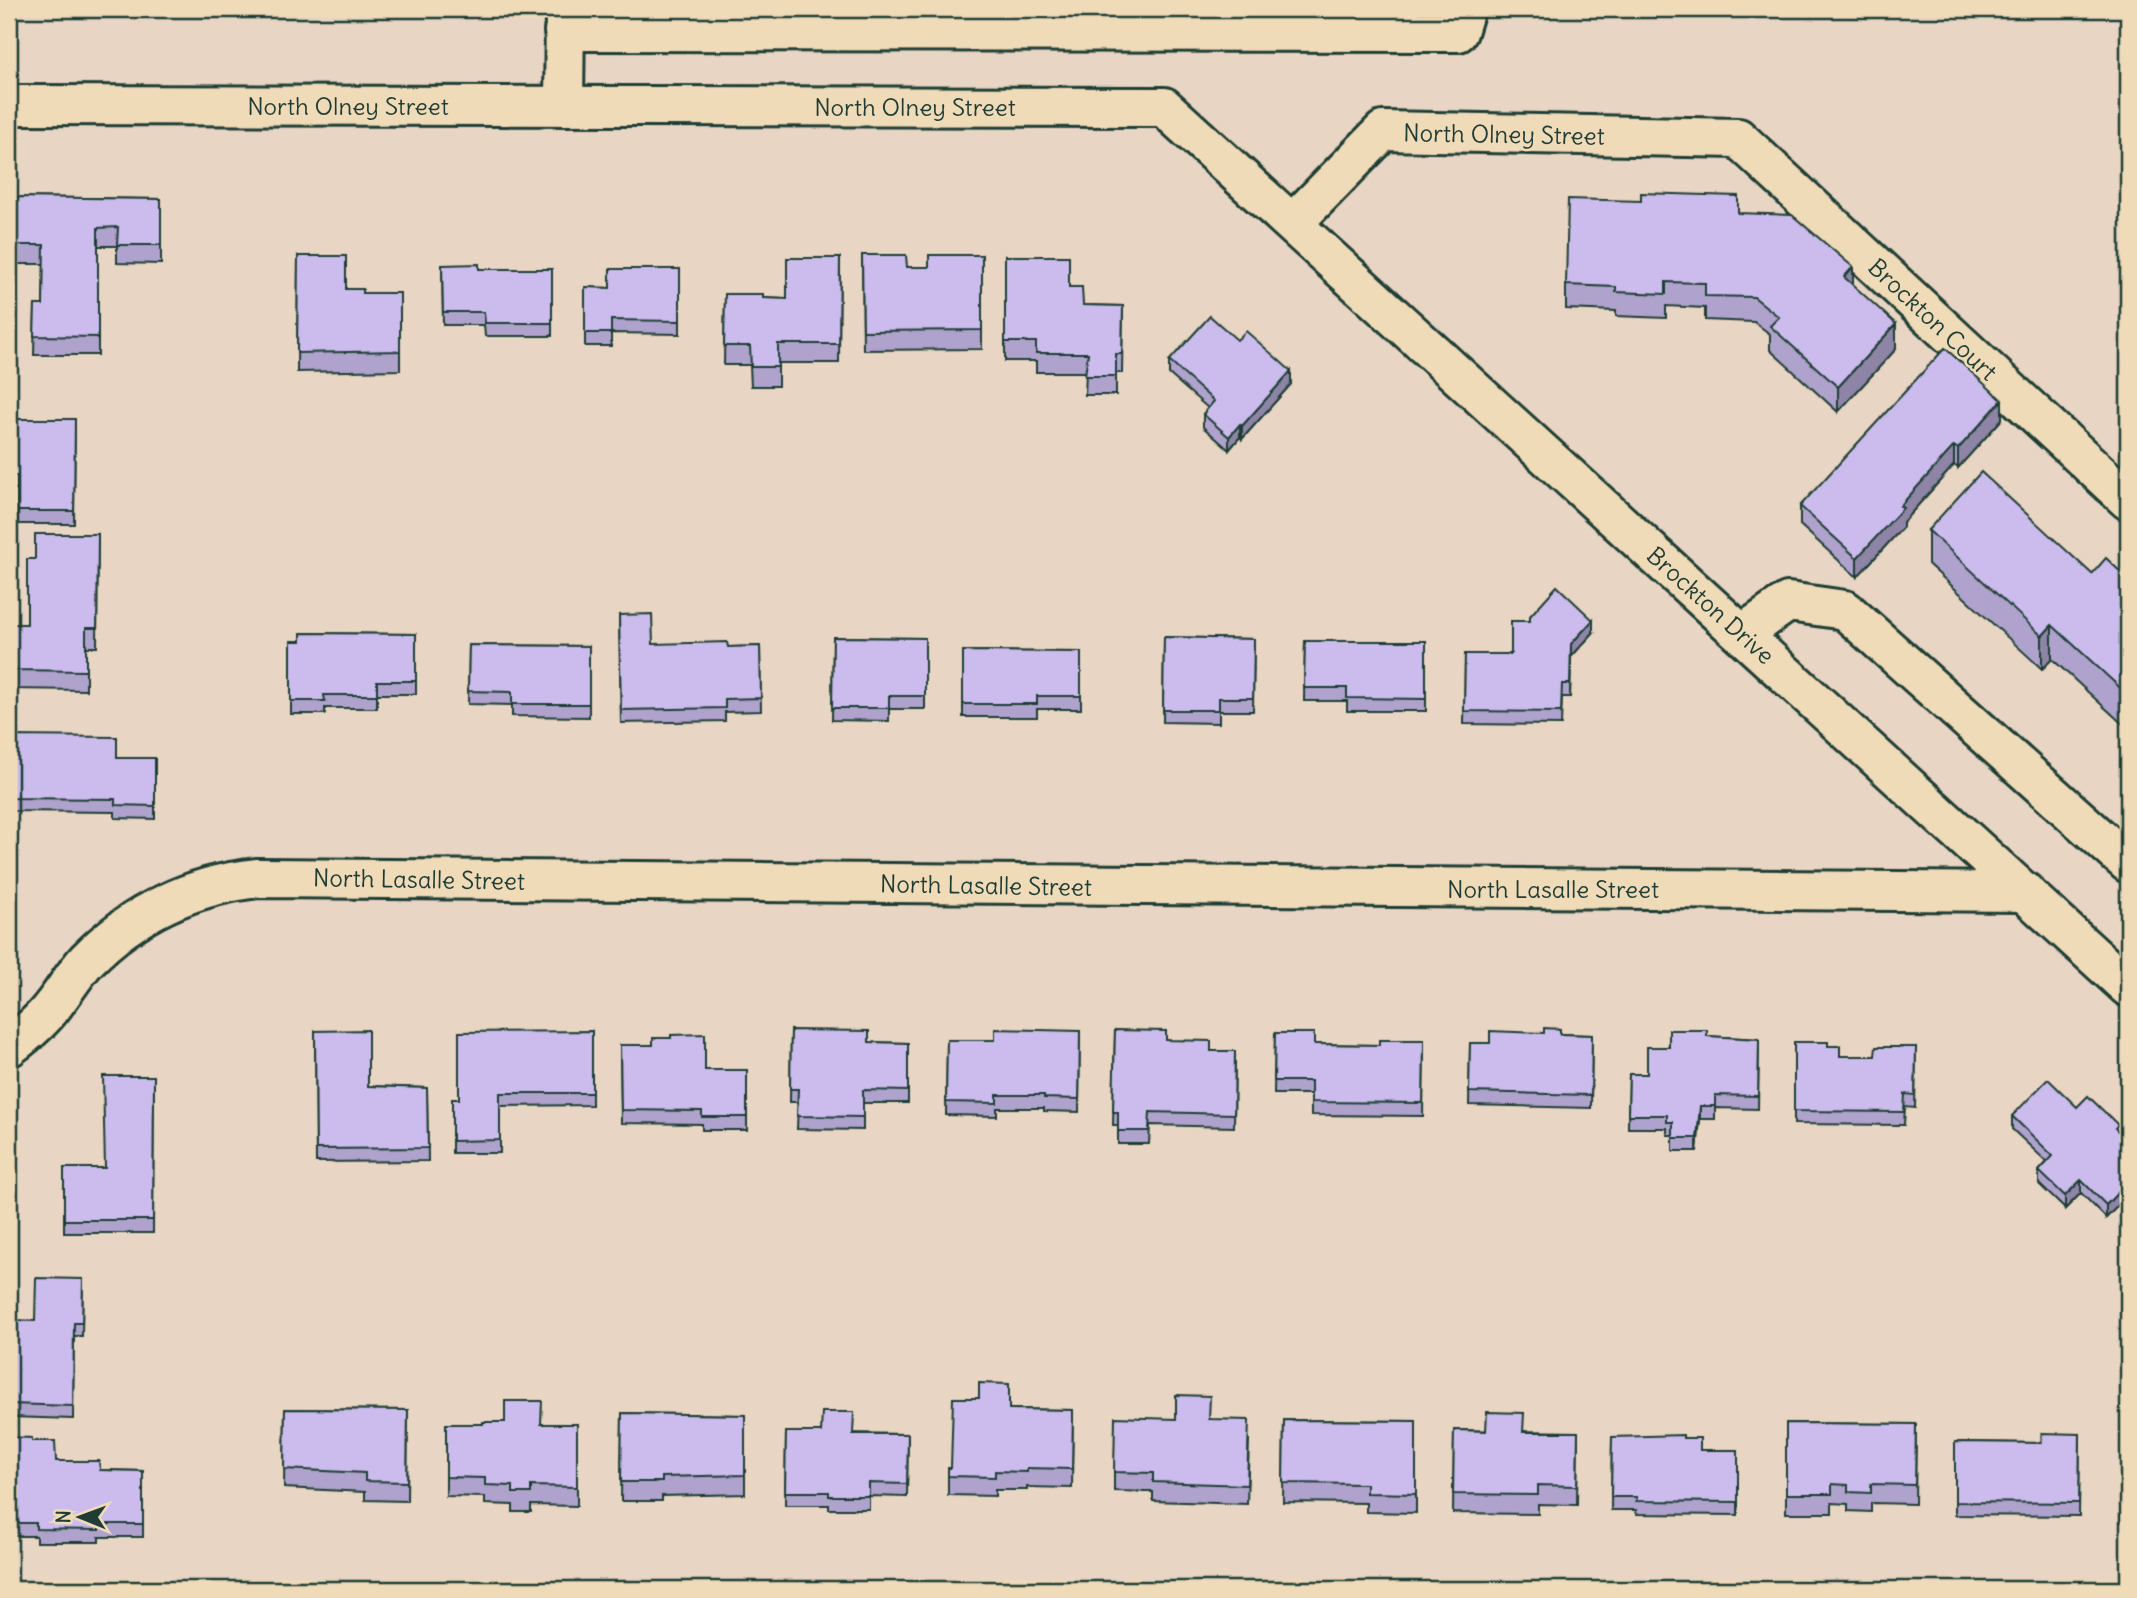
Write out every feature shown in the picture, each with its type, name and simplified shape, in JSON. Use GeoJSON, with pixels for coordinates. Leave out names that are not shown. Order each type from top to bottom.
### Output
{"type":"FeatureCollection","features":[{"type":"Feature","properties":{"kind":"street"},"geometry":{"type":"LineString","coordinates":[[564,106],[565,20],[1458,32],[1465,9]]}},
{"type":"Feature","properties":{"kind":"street","name":"North Olney Street"},"geometry":{"type":"LineString","coordinates":[[9,105],[1164,107],[1293,223],[1383,131],[1738,138]]}},
{"type":"Feature","properties":{"kind":"street","name":"Brockton Court"},"geometry":{"type":"LineString","coordinates":[[1738,138],[2128,500]]}},
{"type":"Feature","properties":{"kind":"street","name":"Brockton Drive"},"geometry":{"type":"LineString","coordinates":[[1293,223],[2128,988]]}},
{"type":"Feature","properties":{"kind":"street"},"geometry":{"type":"LineString","coordinates":[[1742,634],[1788,602],[1845,610],[2128,863]]}},
{"type":"Feature","properties":{"kind":"street","name":"North Lasalle Street"},"geometry":{"type":"LineString","coordinates":[[9,1047],[41,1020],[86,961],[131,923],[182,896],[220,884],[258,878],[2025,892]]}},
{"type":"Feature","properties":{"kind":"building"},"geometry":{"type":"Polygon","coordinates":[[[1641,193],[1738,196],[1738,213],[1792,215],[1853,267],[1844,277],[1896,324],[1838,387],[1770,326],[1779,317],[1754,297],[1705,296],[1705,283],[1666,282],[1666,294],[1616,292],[1616,287],[1566,285],[1568,199],[1641,201],[1641,193]]]}},
{"type":"Feature","properties":{"kind":"building"},"geometry":{"type":"Polygon","coordinates":[[[9,197],[161,199],[161,245],[117,245],[118,227],[98,228],[98,337],[34,336],[35,305],[43,305],[44,245],[9,245],[9,197]]]}},
{"type":"Feature","properties":{"kind":"building"},"geometry":{"type":"Polygon","coordinates":[[[862,255],[906,255],[907,267],[929,267],[929,255],[982,255],[982,330],[863,331],[862,255]]]}},
{"type":"Feature","properties":{"kind":"building"},"geometry":{"type":"Polygon","coordinates":[[[298,256],[346,256],[346,289],[363,289],[363,293],[400,293],[400,351],[297,353],[298,256]]]}},
{"type":"Feature","properties":{"kind":"building"},"geometry":{"type":"Polygon","coordinates":[[[1005,256],[1069,256],[1069,287],[1082,287],[1083,305],[1123,306],[1122,354],[1116,354],[1116,376],[1085,376],[1088,353],[1036,353],[1036,342],[1005,342],[1005,256]]]}},
{"type":"Feature","properties":{"kind":"building"},"geometry":{"type":"Polygon","coordinates":[[[787,258],[840,258],[839,344],[778,344],[778,367],[751,367],[750,346],[724,346],[725,294],[763,294],[763,298],[787,299],[787,258]]]}},
{"type":"Feature","properties":{"kind":"building"},"geometry":{"type":"Polygon","coordinates":[[[479,264],[479,269],[552,269],[552,323],[485,323],[484,312],[443,312],[442,265],[479,264]]]}},
{"type":"Feature","properties":{"kind":"building"},"geometry":{"type":"Polygon","coordinates":[[[610,269],[680,269],[680,321],[611,320],[611,333],[585,333],[585,287],[610,288],[610,269]]]}},
{"type":"Feature","properties":{"kind":"building"},"geometry":{"type":"Polygon","coordinates":[[[1210,316],[1237,340],[1246,331],[1291,371],[1229,437],[1203,414],[1214,401],[1169,361],[1210,316]]]}},
{"type":"Feature","properties":{"kind":"building"},"geometry":{"type":"Polygon","coordinates":[[[1945,348],[2002,400],[1958,449],[1954,446],[1857,558],[1800,506],[1945,348]]]}},
{"type":"Feature","properties":{"kind":"building"},"geometry":{"type":"Polygon","coordinates":[[[9,419],[75,419],[74,511],[17,511],[17,476],[9,476],[9,419]]]}},
{"type":"Feature","properties":{"kind":"building"},"geometry":{"type":"Polygon","coordinates":[[[1981,472],[2092,574],[2106,558],[2128,579],[2128,695],[2052,625],[2042,636],[1928,530],[1981,472]]]}},
{"type":"Feature","properties":{"kind":"building"},"geometry":{"type":"Polygon","coordinates":[[[35,534],[98,534],[97,628],[86,628],[86,671],[9,670],[9,624],[27,624],[27,559],[35,559],[35,534]]]}},
{"type":"Feature","properties":{"kind":"building"},"geometry":{"type":"Polygon","coordinates":[[[1557,586],[1593,620],[1571,644],[1570,684],[1562,684],[1561,712],[1464,711],[1465,654],[1511,654],[1511,621],[1530,621],[1530,616],[1557,586]]]}},
{"type":"Feature","properties":{"kind":"building"},"geometry":{"type":"Polygon","coordinates":[[[652,614],[653,644],[727,642],[728,647],[760,646],[761,698],[725,699],[725,708],[621,710],[619,615],[652,614]]]}},
{"type":"Feature","properties":{"kind":"building"},"geometry":{"type":"Polygon","coordinates":[[[301,633],[416,634],[416,681],[377,681],[377,695],[324,695],[325,701],[291,701],[291,641],[301,641],[301,633]]]}},
{"type":"Feature","properties":{"kind":"building"},"geometry":{"type":"Polygon","coordinates":[[[833,637],[925,638],[925,696],[889,696],[889,708],[832,708],[833,637]]]}},
{"type":"Feature","properties":{"kind":"building"},"geometry":{"type":"Polygon","coordinates":[[[1164,637],[1254,639],[1253,698],[1219,698],[1219,710],[1163,710],[1164,637]]]}},
{"type":"Feature","properties":{"kind":"building"},"geometry":{"type":"Polygon","coordinates":[[[1305,641],[1426,641],[1426,699],[1347,698],[1347,688],[1304,688],[1305,641]]]}},
{"type":"Feature","properties":{"kind":"building"},"geometry":{"type":"Polygon","coordinates":[[[469,645],[589,646],[589,704],[512,704],[512,692],[468,691],[469,645]]]}},
{"type":"Feature","properties":{"kind":"building"},"geometry":{"type":"Polygon","coordinates":[[[963,651],[1081,652],[1081,696],[1037,696],[1037,704],[963,704],[963,651]]]}},
{"type":"Feature","properties":{"kind":"building"},"geometry":{"type":"Polygon","coordinates":[[[9,736],[117,737],[117,758],[155,758],[155,806],[115,805],[115,799],[9,798],[9,736]]]}},
{"type":"Feature","properties":{"kind":"building"},"geometry":{"type":"Polygon","coordinates":[[[1544,1028],[1560,1029],[1560,1034],[1592,1035],[1591,1095],[1469,1092],[1470,1043],[1490,1043],[1490,1031],[1544,1033],[1544,1028]]]}},
{"type":"Feature","properties":{"kind":"building"},"geometry":{"type":"Polygon","coordinates":[[[995,1029],[1080,1031],[1079,1099],[1044,1098],[1044,1095],[997,1095],[997,1103],[946,1102],[947,1040],[995,1040],[995,1029]]]}},
{"type":"Feature","properties":{"kind":"building"},"geometry":{"type":"Polygon","coordinates":[[[368,1030],[368,1086],[427,1088],[428,1148],[316,1149],[315,1031],[368,1030]]]}},
{"type":"Feature","properties":{"kind":"building"},"geometry":{"type":"Polygon","coordinates":[[[791,1030],[869,1031],[869,1042],[908,1043],[908,1091],[863,1090],[863,1117],[797,1116],[798,1089],[790,1089],[791,1030]]]}},
{"type":"Feature","properties":{"kind":"building"},"geometry":{"type":"Polygon","coordinates":[[[1115,1030],[1166,1031],[1166,1040],[1211,1041],[1211,1051],[1235,1051],[1234,1114],[1150,1112],[1149,1131],[1118,1131],[1118,1112],[1113,1112],[1115,1030]]]}},
{"type":"Feature","properties":{"kind":"building"},"geometry":{"type":"Polygon","coordinates":[[[1669,1030],[1707,1030],[1707,1036],[1759,1039],[1758,1096],[1715,1095],[1715,1106],[1700,1106],[1697,1138],[1673,1138],[1673,1122],[1667,1122],[1667,1115],[1628,1115],[1629,1074],[1647,1074],[1647,1047],[1669,1047],[1669,1030]]]}},
{"type":"Feature","properties":{"kind":"building"},"geometry":{"type":"Polygon","coordinates":[[[592,1031],[592,1093],[500,1093],[500,1140],[452,1141],[452,1099],[459,1099],[459,1032],[592,1031]]]}},
{"type":"Feature","properties":{"kind":"building"},"geometry":{"type":"Polygon","coordinates":[[[1275,1033],[1314,1033],[1314,1044],[1379,1045],[1379,1040],[1424,1040],[1423,1103],[1311,1102],[1311,1081],[1274,1081],[1275,1033]]]}},
{"type":"Feature","properties":{"kind":"building"},"geometry":{"type":"Polygon","coordinates":[[[705,1034],[705,1070],[747,1070],[747,1117],[702,1117],[702,1111],[621,1110],[620,1045],[653,1045],[653,1038],[705,1034]]]}},
{"type":"Feature","properties":{"kind":"building"},"geometry":{"type":"Polygon","coordinates":[[[1794,1042],[1828,1042],[1828,1046],[1840,1046],[1840,1056],[1875,1056],[1876,1047],[1916,1047],[1915,1095],[1905,1094],[1904,1112],[1794,1111],[1794,1042]]]}},
{"type":"Feature","properties":{"kind":"building"},"geometry":{"type":"Polygon","coordinates":[[[103,1076],[154,1076],[153,1220],[64,1220],[64,1168],[105,1168],[103,1076]]]}},
{"type":"Feature","properties":{"kind":"building"},"geometry":{"type":"Polygon","coordinates":[[[2048,1079],[2077,1107],[2088,1096],[2118,1125],[2115,1128],[2128,1141],[2128,1182],[2106,1205],[2081,1180],[2065,1196],[2039,1171],[2053,1156],[2012,1116],[2048,1079]]]}},
{"type":"Feature","properties":{"kind":"building"},"geometry":{"type":"Polygon","coordinates":[[[36,1278],[83,1279],[82,1323],[74,1323],[73,1406],[10,1404],[9,1320],[35,1321],[36,1278]]]}},
{"type":"Feature","properties":{"kind":"building"},"geometry":{"type":"Polygon","coordinates":[[[979,1383],[1009,1384],[1009,1409],[1073,1410],[1072,1469],[1027,1468],[1027,1472],[995,1471],[995,1477],[948,1476],[948,1468],[951,1468],[953,1398],[979,1398],[979,1383]]]}},
{"type":"Feature","properties":{"kind":"building"},"geometry":{"type":"Polygon","coordinates":[[[1176,1395],[1210,1396],[1209,1419],[1249,1420],[1247,1485],[1153,1482],[1153,1473],[1114,1472],[1115,1417],[1176,1419],[1176,1395]]]}},
{"type":"Feature","properties":{"kind":"building"},"geometry":{"type":"Polygon","coordinates":[[[505,1401],[542,1401],[541,1424],[577,1424],[577,1487],[531,1486],[531,1493],[513,1493],[513,1486],[485,1485],[485,1478],[446,1477],[446,1424],[505,1422],[505,1401]]]}},
{"type":"Feature","properties":{"kind":"building"},"geometry":{"type":"Polygon","coordinates":[[[285,1409],[408,1410],[407,1482],[365,1481],[365,1473],[284,1469],[285,1409]]]}},
{"type":"Feature","properties":{"kind":"building"},"geometry":{"type":"Polygon","coordinates":[[[822,1412],[854,1412],[853,1434],[908,1434],[907,1484],[869,1483],[869,1496],[785,1492],[786,1432],[821,1432],[822,1412]]]}},
{"type":"Feature","properties":{"kind":"building"},"geometry":{"type":"Polygon","coordinates":[[[1487,1412],[1524,1413],[1523,1432],[1578,1432],[1577,1486],[1538,1485],[1538,1495],[1453,1494],[1454,1430],[1486,1431],[1487,1412]]]}},
{"type":"Feature","properties":{"kind":"building"},"geometry":{"type":"Polygon","coordinates":[[[622,1413],[745,1415],[745,1475],[662,1477],[662,1482],[621,1482],[622,1413]]]}},
{"type":"Feature","properties":{"kind":"building"},"geometry":{"type":"Polygon","coordinates":[[[1284,1420],[1416,1421],[1416,1494],[1366,1493],[1366,1484],[1283,1483],[1284,1420]]]}},
{"type":"Feature","properties":{"kind":"building"},"geometry":{"type":"Polygon","coordinates":[[[1786,1423],[1916,1424],[1915,1485],[1871,1484],[1871,1493],[1848,1492],[1848,1485],[1832,1484],[1832,1494],[1786,1494],[1786,1423]]]}},
{"type":"Feature","properties":{"kind":"building"},"geometry":{"type":"Polygon","coordinates":[[[2042,1433],[2080,1434],[2079,1503],[1955,1502],[1955,1442],[2041,1443],[2042,1433]]]}},
{"type":"Feature","properties":{"kind":"building"},"geometry":{"type":"Polygon","coordinates":[[[1683,1435],[1683,1438],[1700,1438],[1700,1450],[1738,1450],[1738,1502],[1636,1501],[1637,1497],[1611,1497],[1612,1437],[1683,1435]]]}},
{"type":"Feature","properties":{"kind":"building"},"geometry":{"type":"Polygon","coordinates":[[[9,1437],[55,1441],[56,1461],[99,1461],[100,1470],[143,1471],[143,1524],[99,1524],[99,1530],[36,1529],[36,1523],[9,1523],[9,1437]]]}},
{"type":"Feature","properties":{"kind":"building"},"geometry":{"type":"Polygon","coordinates":[[[2122,1456],[2128,1456],[2128,1503],[2121,1503],[2122,1456]]]}}]}
